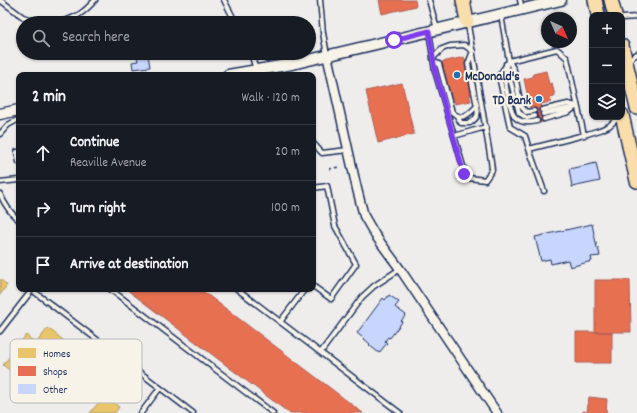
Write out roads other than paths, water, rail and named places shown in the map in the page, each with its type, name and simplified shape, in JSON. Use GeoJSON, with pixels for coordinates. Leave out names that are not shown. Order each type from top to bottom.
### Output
{"type":"FeatureCollection","features":[{"type":"Feature","properties":{"kind":"highway"},"geometry":{"type":"LineString","coordinates":[[462,0],[467,22]]}},
{"type":"Feature","properties":{"kind":"highway"},"geometry":{"type":"LineString","coordinates":[[595,0],[597,12]]}},
{"type":"Feature","properties":{"kind":"highway"},"geometry":{"type":"LineString","coordinates":[[611,0],[614,12]]}},
{"type":"Feature","properties":{"kind":"highway"},"geometry":{"type":"LineString","coordinates":[[623,48],[637,108]]}},
{"type":"Feature","properties":{"kind":"highway"},"geometry":{"type":"LineString","coordinates":[[623,120],[636,178]]}},
{"type":"Feature","properties":{"kind":"street"},"geometry":{"type":"LineString","coordinates":[[316,59],[501,14],[521,5],[561,0]]}},
{"type":"Feature","properties":{"kind":"street"},"geometry":{"type":"LineString","coordinates":[[327,56],[364,216],[375,235],[400,269],[497,413]]}},
{"type":"Feature","properties":{"kind":"street"},"geometry":{"type":"LineString","coordinates":[[245,72],[310,60]]}},
{"type":"Feature","properties":{"kind":"street"},"geometry":{"type":"LineString","coordinates":[[0,114],[16,111]]}},
{"type":"Feature","properties":{"kind":"lane"},"geometry":{"type":"LineString","coordinates":[[0,0],[22,16]]}},
{"type":"Feature","properties":{"kind":"lane"},"geometry":{"type":"LineString","coordinates":[[78,16],[95,0]]}},
{"type":"Feature","properties":{"kind":"lane"},"geometry":{"type":"LineString","coordinates":[[224,0],[232,16]]}},
{"type":"Feature","properties":{"kind":"lane"},"geometry":{"type":"LineString","coordinates":[[320,0],[327,56]]}},
{"type":"Feature","properties":{"kind":"lane"},"geometry":{"type":"LineString","coordinates":[[429,0],[433,30],[435,71],[464,174],[469,178],[485,180],[492,170],[491,160],[467,22]]}},
{"type":"Feature","properties":{"kind":"lane"},"geometry":{"type":"LineString","coordinates":[[501,14],[508,62],[514,70],[521,106],[526,112],[535,113]]}},
{"type":"Feature","properties":{"kind":"lane"},"geometry":{"type":"LineString","coordinates":[[625,18],[637,17]]}},
{"type":"Feature","properties":{"kind":"lane"},"geometry":{"type":"LineString","coordinates":[[434,60],[442,49],[450,46],[464,45],[473,51]]}},
{"type":"Feature","properties":{"kind":"lane"},"geometry":{"type":"LineString","coordinates":[[544,191],[525,136],[510,127],[499,76],[508,62],[557,49],[567,58],[584,134]]}},
{"type":"Feature","properties":{"kind":"lane"},"geometry":{"type":"LineString","coordinates":[[434,60],[440,64],[452,112],[457,116],[461,123],[470,123],[475,119],[478,112],[468,64],[473,51]]}},
{"type":"Feature","properties":{"kind":"lane"},"geometry":{"type":"LineString","coordinates":[[626,61],[637,54]]}},
{"type":"Feature","properties":{"kind":"lane"},"geometry":{"type":"LineString","coordinates":[[253,60],[256,70]]}},
{"type":"Feature","properties":{"kind":"lane"},"geometry":{"type":"LineString","coordinates":[[503,70],[510,106],[515,117],[523,122],[531,123],[537,121]]}},
{"type":"Feature","properties":{"kind":"lane"},"geometry":{"type":"LineString","coordinates":[[543,112],[568,104],[577,106]]}},
{"type":"Feature","properties":{"kind":"lane"},"geometry":{"type":"LineString","coordinates":[[457,116],[464,117],[470,114],[477,106]]}},
{"type":"Feature","properties":{"kind":"lane"},"geometry":{"type":"LineString","coordinates":[[544,119],[569,112],[577,106]]}},
{"type":"Feature","properties":{"kind":"lane"},"geometry":{"type":"LineString","coordinates":[[529,149],[600,130],[609,126],[616,120]]}},
{"type":"Feature","properties":{"kind":"lane"},"geometry":{"type":"LineString","coordinates":[[0,134],[8,125],[16,121]]}},
{"type":"Feature","properties":{"kind":"lane"},"geometry":{"type":"LineString","coordinates":[[454,136],[486,127]]}},
{"type":"Feature","properties":{"kind":"lane"},"geometry":{"type":"LineString","coordinates":[[316,146],[322,153],[348,150]]}},
{"type":"Feature","properties":{"kind":"lane"},"geometry":{"type":"LineString","coordinates":[[0,182],[16,180]]}},
{"type":"Feature","properties":{"kind":"lane"},"geometry":{"type":"LineString","coordinates":[[316,188],[327,186],[335,226],[356,264],[330,299],[316,288]]}},
{"type":"Feature","properties":{"kind":"lane"},"geometry":{"type":"LineString","coordinates":[[0,194],[16,218]]}},
{"type":"Feature","properties":{"kind":"lane"},"geometry":{"type":"LineString","coordinates":[[321,352],[344,319],[362,297],[374,286],[400,269]]}},
{"type":"Feature","properties":{"kind":"lane"},"geometry":{"type":"LineString","coordinates":[[0,331],[30,292]]}},
{"type":"Feature","properties":{"kind":"lane"},"geometry":{"type":"LineString","coordinates":[[35,292],[96,339]]}},
{"type":"Feature","properties":{"kind":"lane"},"geometry":{"type":"LineString","coordinates":[[114,292],[273,413]]}},
{"type":"Feature","properties":{"kind":"lane"},"geometry":{"type":"LineString","coordinates":[[241,292],[400,413]]}},
{"type":"Feature","properties":{"kind":"lane"},"geometry":{"type":"LineString","coordinates":[[280,322],[303,292]]}},
{"type":"Feature","properties":{"kind":"lane"},"geometry":{"type":"LineString","coordinates":[[142,374],[193,413]]}},
{"type":"Feature","properties":{"kind":"lane"},"geometry":{"type":"LineString","coordinates":[[141,413],[160,388]]}},
{"type":"Feature","properties":{"kind":"place","name":"McDonald's"},"geometry":{"type":"Point","coordinates":[457,75]}},
{"type":"Feature","properties":{"kind":"place","name":"TD Bank"},"geometry":{"type":"Point","coordinates":[539,99]}}]}
